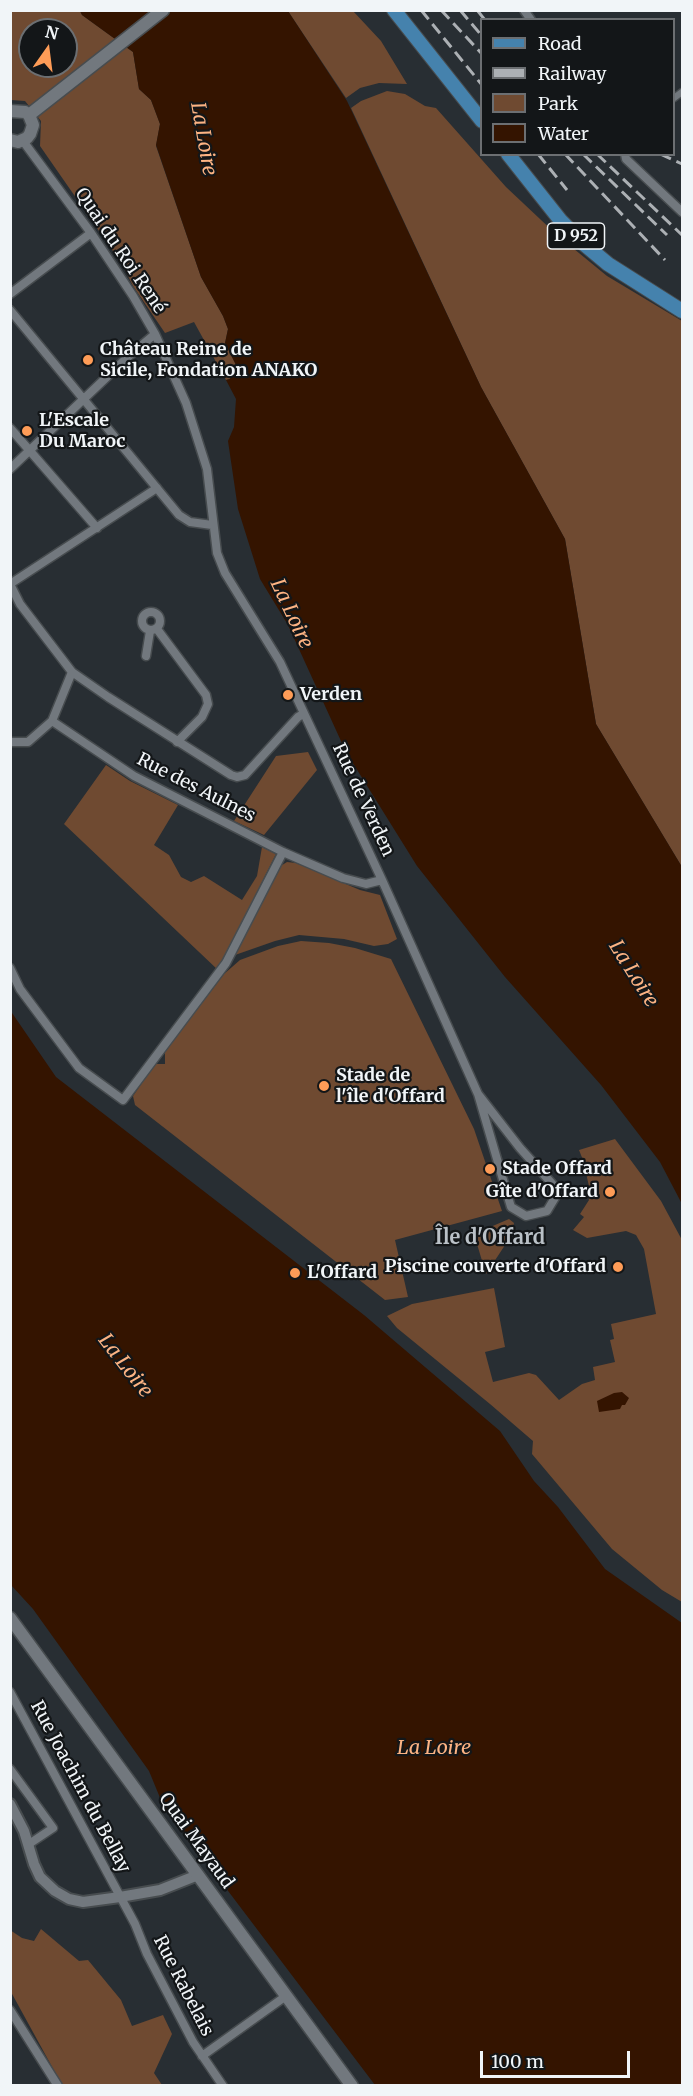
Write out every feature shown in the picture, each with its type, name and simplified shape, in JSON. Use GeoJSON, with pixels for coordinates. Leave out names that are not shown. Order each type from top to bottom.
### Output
{"type":"FeatureCollection","features":[{"type":"Feature","properties":{"kind":"main road"},"geometry":{"type":"LineString","coordinates":[[29,116],[163,10]]}},
{"type":"Feature","properties":{"kind":"main road"},"geometry":{"type":"LineString","coordinates":[[394,10],[480,118]]}},
{"type":"Feature","properties":{"kind":"main road"},"geometry":{"type":"LineString","coordinates":[[10,111],[20,111],[29,116],[31,120],[32,129],[27,138],[17,140]]}},
{"type":"Feature","properties":{"kind":"main road","name":"D 952"},"geometry":{"type":"LineString","coordinates":[[510,156],[561,221],[584,244],[608,264],[682,311]]}},
{"type":"Feature","properties":{"kind":"main road","name":"Quai Mayaud"},"geometry":{"type":"LineString","coordinates":[[10,1618],[352,2085]]}},
{"type":"Feature","properties":{"kind":"street","name":"Quai du Roi René"},"geometry":{"type":"LineString","coordinates":[[17,140],[92,234],[155,334],[186,403],[207,469],[212,525]]}},
{"type":"Feature","properties":{"kind":"street"},"geometry":{"type":"LineString","coordinates":[[625,156],[682,212]]}},
{"type":"Feature","properties":{"kind":"street"},"geometry":{"type":"LineString","coordinates":[[10,294],[92,234]]}},
{"type":"Feature","properties":{"kind":"street"},"geometry":{"type":"LineString","coordinates":[[10,310],[179,515],[190,522],[212,525]]}},
{"type":"Feature","properties":{"kind":"street"},"geometry":{"type":"LineString","coordinates":[[10,470],[155,334]]}},
{"type":"Feature","properties":{"kind":"street"},"geometry":{"type":"LineString","coordinates":[[10,428],[97,528]]}},
{"type":"Feature","properties":{"kind":"street"},"geometry":{"type":"LineString","coordinates":[[157,488],[10,584],[20,603],[72,672],[231,775],[237,777],[245,775],[303,714]]}},
{"type":"Feature","properties":{"kind":"street","name":"Rue de Verden"},"geometry":{"type":"LineString","coordinates":[[212,525],[217,553],[225,573],[280,662],[382,880],[478,1094]]}},
{"type":"Feature","properties":{"kind":"street"},"geometry":{"type":"LineString","coordinates":[[146,656],[153,630],[206,695],[208,704],[202,717],[177,742]]}},
{"type":"Feature","properties":{"kind":"street"},"geometry":{"type":"LineString","coordinates":[[10,742],[28,742],[52,721],[72,672]]}},
{"type":"Feature","properties":{"kind":"street","name":"Rue des Aulnes"},"geometry":{"type":"LineString","coordinates":[[52,721],[134,776],[283,852],[343,878],[366,884],[382,880]]}},
{"type":"Feature","properties":{"kind":"street"},"geometry":{"type":"LineString","coordinates":[[10,969],[20,989],[79,1068],[123,1100],[226,963],[283,852]]}},
{"type":"Feature","properties":{"kind":"street"},"geometry":{"type":"LineString","coordinates":[[478,1094],[520,1148],[555,1187],[556,1196],[547,1211],[525,1216],[511,1207],[478,1094]]}},
{"type":"Feature","properties":{"kind":"street","name":"Rue Joachim du Bellay"},"geometry":{"type":"LineString","coordinates":[[10,1692],[120,1897]]}},
{"type":"Feature","properties":{"kind":"street"},"geometry":{"type":"LineString","coordinates":[[10,1769],[53,1828],[29,1844]]}},
{"type":"Feature","properties":{"kind":"street"},"geometry":{"type":"LineString","coordinates":[[10,1804],[29,1844],[40,1877],[61,1896],[83,1902],[120,1897],[173,1886],[198,1875]]}},
{"type":"Feature","properties":{"kind":"street","name":"Rue Rabelais"},"geometry":{"type":"LineString","coordinates":[[120,1897],[162,1984],[202,2056],[223,2085]]}},
{"type":"Feature","properties":{"kind":"street"},"geometry":{"type":"LineString","coordinates":[[202,2056],[286,1996]]}},
{"type":"Feature","properties":{"kind":"street"},"geometry":{"type":"LineString","coordinates":[[10,2010],[58,2085]]}},
{"type":"Feature","properties":{"kind":"green space"},"geometry":{"type":"Polygon","coordinates":[[[11,11],[80,11],[82,15],[133,52],[139,89],[151,100],[160,124],[156,146],[201,277],[228,329],[225,343],[236,365],[230,379],[226,380],[194,322],[165,333],[133,286],[122,264],[40,146],[41,121],[25,101],[11,100],[11,11]]]}},
{"type":"Feature","properties":{"kind":"green space"},"geometry":{"type":"Polygon","coordinates":[[[288,11],[353,11],[381,41],[407,84],[379,83],[360,88],[346,98],[288,11]]]}},
{"type":"Feature","properties":{"kind":"green space"},"geometry":{"type":"Polygon","coordinates":[[[387,91],[405,94],[425,106],[436,108],[506,187],[557,235],[607,276],[682,321],[682,867],[596,724],[565,539],[481,387],[351,108],[361,101],[387,91]]]}},
{"type":"Feature","properties":{"kind":"green space"},"geometry":{"type":"Polygon","coordinates":[[[308,752],[317,770],[264,835],[234,821],[276,756],[308,752]]]}},
{"type":"Feature","properties":{"kind":"green space"},"geometry":{"type":"Polygon","coordinates":[[[106,765],[130,781],[178,805],[154,845],[169,855],[181,877],[191,882],[204,876],[242,900],[257,876],[262,847],[276,854],[218,970],[64,824],[106,765]]]}},
{"type":"Feature","properties":{"kind":"green space"},"geometry":{"type":"Polygon","coordinates":[[[287,862],[296,863],[360,890],[380,895],[397,939],[388,944],[374,946],[344,939],[299,935],[235,955],[279,867],[287,862]]]}},
{"type":"Feature","properties":{"kind":"green space","name":"Stade de l'île d'Offard"},"geometry":{"type":"Polygon","coordinates":[[[301,941],[355,948],[391,959],[474,1129],[502,1211],[395,1240],[408,1297],[385,1300],[135,1105],[133,1096],[155,1064],[165,1064],[165,1051],[224,974],[240,960],[278,946],[301,941]]]}},
{"type":"Feature","properties":{"kind":"green space"},"geometry":{"type":"Polygon","coordinates":[[[615,1139],[661,1201],[682,1240],[682,1602],[662,1590],[612,1549],[532,1454],[533,1441],[397,1328],[387,1316],[412,1304],[494,1288],[505,1347],[485,1352],[493,1382],[529,1373],[536,1375],[559,1400],[582,1384],[595,1380],[593,1367],[615,1362],[610,1340],[614,1339],[611,1324],[656,1314],[644,1249],[636,1235],[626,1231],[587,1238],[573,1230],[584,1217],[580,1214],[589,1200],[588,1196],[591,1195],[579,1150],[615,1139]]]}},
{"type":"Feature","properties":{"kind":"green space"},"geometry":{"type":"Polygon","coordinates":[[[509,1219],[514,1223],[511,1236],[486,1274],[474,1234],[509,1219]]]}},
{"type":"Feature","properties":{"kind":"green space"},"geometry":{"type":"Polygon","coordinates":[[[41,1929],[79,1961],[88,1960],[121,2000],[132,2026],[163,2015],[172,2034],[154,2073],[162,2085],[62,2085],[11,1992],[10,1930],[22,1938],[34,1941],[41,1929]]]}},
{"type":"Feature","properties":{"kind":"water","name":"La Loire"},"geometry":{"type":"Polygon","coordinates":[[[80,11],[288,11],[347,101],[481,387],[565,539],[596,724],[682,867],[682,1204],[660,1162],[601,1085],[505,977],[417,866],[346,752],[288,625],[260,579],[238,509],[228,441],[234,427],[236,399],[226,380],[230,379],[236,365],[225,343],[228,329],[201,277],[156,145],[160,124],[151,100],[139,89],[133,52],[82,15],[80,11]]]}},
{"type":"Feature","properties":{"kind":"water","name":"La Loire"},"geometry":{"type":"Polygon","coordinates":[[[10,1010],[56,1077],[364,1315],[500,1431],[534,1481],[558,1507],[605,1569],[682,1623],[682,2085],[375,2085],[163,1805],[149,1771],[33,1609],[11,1585],[10,1010]]]}},
{"type":"Feature","properties":{"kind":"water"},"geometry":{"type":"Polygon","coordinates":[[[622,1392],[629,1398],[625,1405],[622,1405],[620,1409],[599,1412],[597,1401],[622,1392]]]}},
{"type":"Feature","properties":{"kind":"railway"},"geometry":{"type":"LineString","coordinates":[[421,10],[480,83]]}},
{"type":"Feature","properties":{"kind":"railway"},"geometry":{"type":"LineString","coordinates":[[441,10],[480,52]]}},
{"type":"Feature","properties":{"kind":"railway"},"geometry":{"type":"LineString","coordinates":[[460,10],[480,34]]}},
{"type":"Feature","properties":{"kind":"railway"},"geometry":{"type":"LineString","coordinates":[[477,10],[483,18]]}},
{"type":"Feature","properties":{"kind":"railway"},"geometry":{"type":"LineString","coordinates":[[540,156],[567,190]]}},
{"type":"Feature","properties":{"kind":"railway"},"geometry":{"type":"LineString","coordinates":[[567,156],[665,260]]}},
{"type":"Feature","properties":{"kind":"railway"},"geometry":{"type":"LineString","coordinates":[[585,156],[667,235]]}},
{"type":"Feature","properties":{"kind":"railway"},"geometry":{"type":"LineString","coordinates":[[599,156],[682,235]]}},
{"type":"Feature","properties":{"kind":"railway"},"geometry":{"type":"LineString","coordinates":[[664,156],[682,164]]}},
{"type":"Feature","properties":{"kind":"place","name":"Château Reine de Sicile, Fondation ANAKO"},"geometry":{"type":"Point","coordinates":[88,360]}},
{"type":"Feature","properties":{"kind":"place","name":"L'Escale Du Maroc"},"geometry":{"type":"Point","coordinates":[27,431]}},
{"type":"Feature","properties":{"kind":"place","name":"Verden"},"geometry":{"type":"Point","coordinates":[288,695]}},
{"type":"Feature","properties":{"kind":"place","name":"Stade de l'île d'Offard"},"geometry":{"type":"Point","coordinates":[324,1086]}},
{"type":"Feature","properties":{"kind":"place","name":"Stade Offard"},"geometry":{"type":"Point","coordinates":[490,1169]}},
{"type":"Feature","properties":{"kind":"place","name":"Gîte d'Offard"},"geometry":{"type":"Point","coordinates":[610,1192]}},
{"type":"Feature","properties":{"kind":"place","name":"Piscine couverte d'Offard"},"geometry":{"type":"Point","coordinates":[618,1267]}},
{"type":"Feature","properties":{"kind":"place","name":"L'Offard"},"geometry":{"type":"Point","coordinates":[295,1273]}},
{"type":"Feature","properties":{"kind":"district","name":"Île d'Offard"},"geometry":{"type":"Point","coordinates":[490,1238]}}]}
